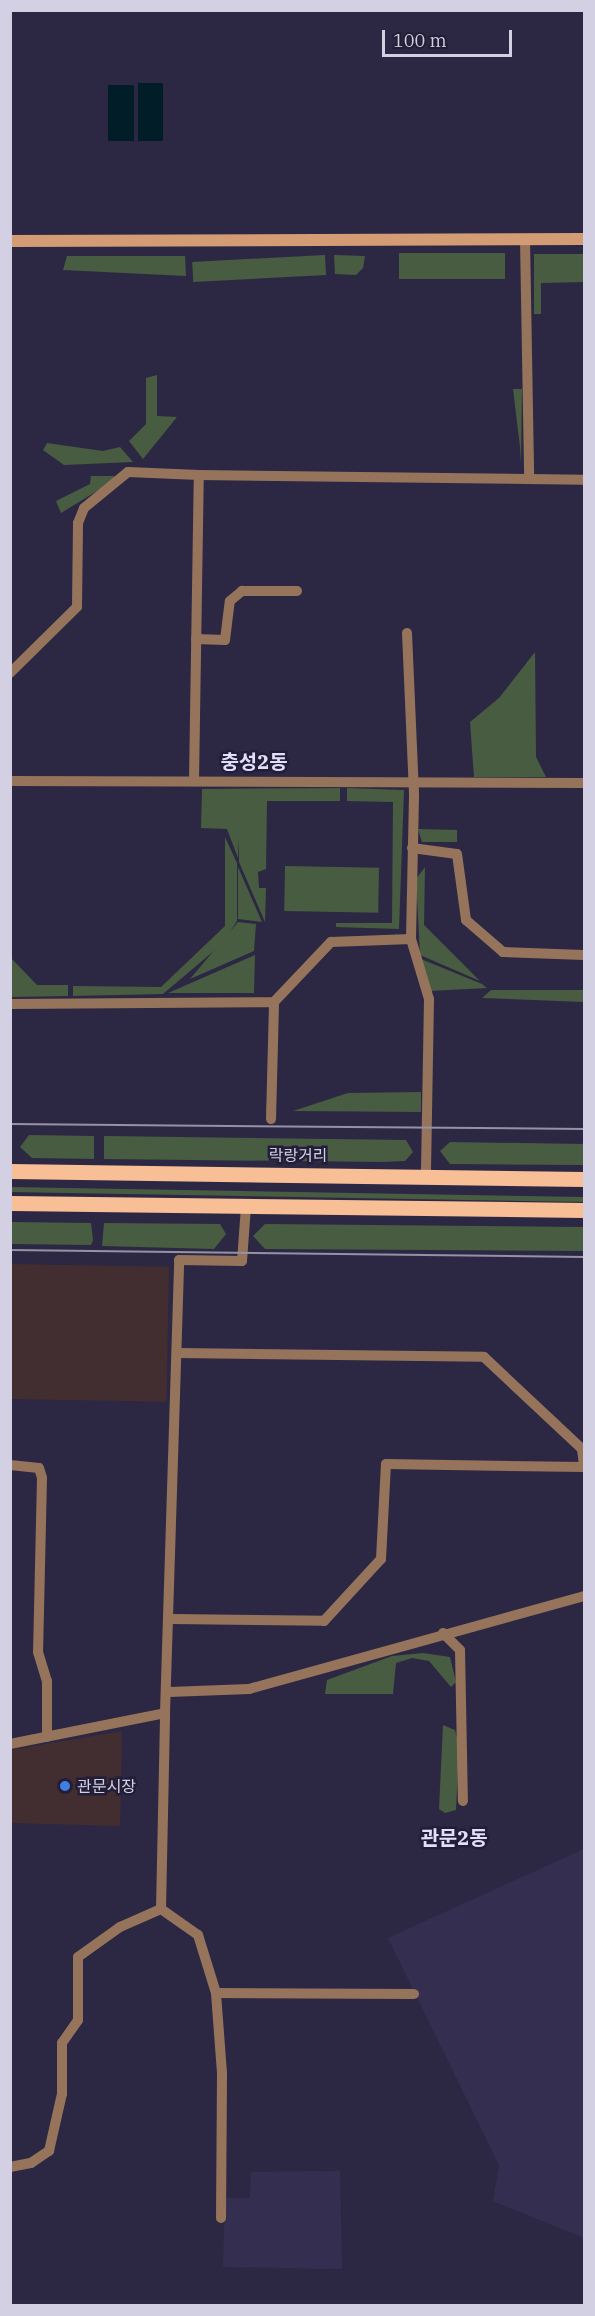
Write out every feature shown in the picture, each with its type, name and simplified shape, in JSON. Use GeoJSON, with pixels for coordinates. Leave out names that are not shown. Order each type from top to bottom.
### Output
{"type":"FeatureCollection","features":[{"type":"Feature","properties":{"kind":"main road"},"geometry":{"type":"LineString","coordinates":[[10,241],[585,239]]}},
{"type":"Feature","properties":{"kind":"main road","name":"락랑거리"},"geometry":{"type":"LineString","coordinates":[[10,1171],[585,1179]]}},
{"type":"Feature","properties":{"kind":"main road"},"geometry":{"type":"LineString","coordinates":[[10,1203],[585,1210]]}},
{"type":"Feature","properties":{"kind":"street"},"geometry":{"type":"LineString","coordinates":[[525,239],[529,479]]}},
{"type":"Feature","properties":{"kind":"street"},"geometry":{"type":"LineString","coordinates":[[10,673],[77,608],[78,523],[84,508],[128,472],[585,480]]}},
{"type":"Feature","properties":{"kind":"street"},"geometry":{"type":"LineString","coordinates":[[194,781],[199,475]]}},
{"type":"Feature","properties":{"kind":"street"},"geometry":{"type":"LineString","coordinates":[[196,639],[225,640],[231,601],[242,591],[297,591]]}},
{"type":"Feature","properties":{"kind":"street"},"geometry":{"type":"LineString","coordinates":[[407,633],[414,785],[411,939],[429,999],[426,1175]]}},
{"type":"Feature","properties":{"kind":"street"},"geometry":{"type":"LineString","coordinates":[[10,781],[194,781],[414,785],[585,783]]}},
{"type":"Feature","properties":{"kind":"street"},"geometry":{"type":"LineString","coordinates":[[412,848],[457,854],[466,920],[503,952],[585,955]]}},
{"type":"Feature","properties":{"kind":"street"},"geometry":{"type":"LineString","coordinates":[[271,1119],[274,1002],[331,942],[411,939]]}},
{"type":"Feature","properties":{"kind":"street"},"geometry":{"type":"LineString","coordinates":[[10,1004],[274,1002]]}},
{"type":"Feature","properties":{"kind":"street"},"geometry":{"type":"LineString","coordinates":[[161,1909],[165,1713],[171,1618],[179,1260],[242,1261],[246,1207]]}},
{"type":"Feature","properties":{"kind":"street"},"geometry":{"type":"LineString","coordinates":[[171,1618],[324,1621],[381,1559],[386,1464],[585,1466],[582,1449],[484,1357],[177,1353]]}},
{"type":"Feature","properties":{"kind":"street"},"geometry":{"type":"LineString","coordinates":[[10,1465],[39,1468],[42,1478],[38,1652],[47,1681],[46,1737]]}},
{"type":"Feature","properties":{"kind":"street"},"geometry":{"type":"LineString","coordinates":[[168,1692],[249,1689],[443,1633],[585,1596]]}},
{"type":"Feature","properties":{"kind":"street"},"geometry":{"type":"LineString","coordinates":[[443,1633],[460,1650],[463,1801]]}},
{"type":"Feature","properties":{"kind":"street"},"geometry":{"type":"LineString","coordinates":[[10,1744],[165,1713]]}},
{"type":"Feature","properties":{"kind":"street"},"geometry":{"type":"LineString","coordinates":[[161,1909],[198,1935],[216,1993],[222,2073],[220,2218]]}},
{"type":"Feature","properties":{"kind":"street"},"geometry":{"type":"LineString","coordinates":[[10,2167],[31,2163],[49,2151],[62,2094],[62,2043],[78,2020],[81,1953],[161,1909]]}},
{"type":"Feature","properties":{"kind":"street"},"geometry":{"type":"LineString","coordinates":[[216,1993],[414,1994]]}},
{"type":"Feature","properties":{"kind":"shaded area"},"geometry":{"type":"Polygon","coordinates":[[[11,1264],[169,1267],[167,1402],[10,1399],[11,1264]]]}},
{"type":"Feature","properties":{"kind":"shaded area","name":"관문시장"},"geometry":{"type":"Polygon","coordinates":[[[122,1731],[120,1826],[11,1823],[11,1750],[122,1731]]]}},
{"type":"Feature","properties":{"kind":"shaded area"},"geometry":{"type":"Polygon","coordinates":[[[584,1849],[584,2238],[493,2201],[499,2165],[388,1938],[584,1849]]]}},
{"type":"Feature","properties":{"kind":"shaded area"},"geometry":{"type":"Polygon","coordinates":[[[340,2171],[342,2269],[223,2267],[225,2198],[250,2198],[251,2172],[340,2171]]]}},
{"type":"Feature","properties":{"kind":"green space"},"geometry":{"type":"Polygon","coordinates":[[[399,253],[505,253],[505,279],[399,279],[399,253]]]}},
{"type":"Feature","properties":{"kind":"green space"},"geometry":{"type":"Polygon","coordinates":[[[534,254],[584,254],[584,282],[541,283],[541,314],[534,314],[534,254]]]}},
{"type":"Feature","properties":{"kind":"green space"},"geometry":{"type":"Polygon","coordinates":[[[325,255],[326,275],[193,282],[192,262],[325,255]]]}},
{"type":"Feature","properties":{"kind":"green space"},"geometry":{"type":"Polygon","coordinates":[[[334,255],[365,256],[363,268],[356,275],[335,274],[334,255]]]}},
{"type":"Feature","properties":{"kind":"green space"},"geometry":{"type":"Polygon","coordinates":[[[67,256],[185,256],[186,276],[63,270],[67,256]]]}},
{"type":"Feature","properties":{"kind":"green space"},"geometry":{"type":"Polygon","coordinates":[[[157,375],[157,416],[177,417],[143,459],[129,441],[146,424],[146,378],[157,375]]]}},
{"type":"Feature","properties":{"kind":"green space"},"geometry":{"type":"Polygon","coordinates":[[[513,389],[522,389],[521,464],[520,447],[513,389]]]}},
{"type":"Feature","properties":{"kind":"green space"},"geometry":{"type":"Polygon","coordinates":[[[47,443],[103,451],[120,447],[133,462],[64,465],[43,450],[47,443]]]}},
{"type":"Feature","properties":{"kind":"green space"},"geometry":{"type":"Polygon","coordinates":[[[91,476],[114,476],[115,480],[61,513],[56,501],[90,484],[91,476]]]}},
{"type":"Feature","properties":{"kind":"green space"},"geometry":{"type":"Polygon","coordinates":[[[535,652],[536,757],[546,777],[474,777],[470,722],[499,698],[535,652]]]}},
{"type":"Feature","properties":{"kind":"green space"},"geometry":{"type":"Polygon","coordinates":[[[340,788],[340,801],[267,801],[266,869],[258,872],[259,888],[266,888],[265,922],[239,862],[239,838],[238,858],[227,829],[201,828],[202,789],[340,788]]]}},
{"type":"Feature","properties":{"kind":"green space"},"geometry":{"type":"Polygon","coordinates":[[[347,788],[404,790],[399,929],[336,927],[336,923],[392,923],[393,802],[347,801],[347,788]]]}},
{"type":"Feature","properties":{"kind":"green space"},"geometry":{"type":"Polygon","coordinates":[[[418,829],[457,830],[457,842],[422,842],[418,829]]]}},
{"type":"Feature","properties":{"kind":"green space"},"geometry":{"type":"Polygon","coordinates":[[[225,837],[237,863],[237,921],[222,944],[163,994],[73,996],[73,986],[161,987],[225,926],[225,837]]]}},
{"type":"Feature","properties":{"kind":"green space"},"geometry":{"type":"Polygon","coordinates":[[[285,866],[379,868],[378,913],[284,911],[285,866]]]}},
{"type":"Feature","properties":{"kind":"green space"},"geometry":{"type":"Polygon","coordinates":[[[238,867],[262,922],[238,919],[238,867]]]}},
{"type":"Feature","properties":{"kind":"green space"},"geometry":{"type":"Polygon","coordinates":[[[425,867],[424,925],[480,981],[420,955],[416,879],[425,867]]]}},
{"type":"Feature","properties":{"kind":"green space"},"geometry":{"type":"Polygon","coordinates":[[[238,922],[256,924],[254,951],[190,979],[238,922]]]}},
{"type":"Feature","properties":{"kind":"green space"},"geometry":{"type":"Polygon","coordinates":[[[255,955],[254,993],[168,993],[255,955]]]}},
{"type":"Feature","properties":{"kind":"green space"},"geometry":{"type":"Polygon","coordinates":[[[11,958],[37,985],[68,985],[68,996],[11,997],[11,958]]]}},
{"type":"Feature","properties":{"kind":"green space"},"geometry":{"type":"Polygon","coordinates":[[[421,959],[482,984],[487,988],[430,991],[421,959]]]}},
{"type":"Feature","properties":{"kind":"green space"},"geometry":{"type":"Polygon","coordinates":[[[491,990],[584,990],[584,1002],[482,998],[491,990]]]}},
{"type":"Feature","properties":{"kind":"green space"},"geometry":{"type":"Polygon","coordinates":[[[421,1092],[421,1112],[293,1111],[348,1093],[421,1092]]]}},
{"type":"Feature","properties":{"kind":"green space"},"geometry":{"type":"Polygon","coordinates":[[[29,1135],[94,1136],[94,1159],[32,1158],[20,1147],[29,1135]]]}},
{"type":"Feature","properties":{"kind":"green space"},"geometry":{"type":"Polygon","coordinates":[[[104,1136],[406,1140],[413,1152],[405,1161],[382,1162],[104,1159],[104,1136]]]}},
{"type":"Feature","properties":{"kind":"green space"},"geometry":{"type":"Polygon","coordinates":[[[450,1142],[584,1144],[584,1165],[450,1164],[440,1151],[450,1142]]]}},
{"type":"Feature","properties":{"kind":"green space"},"geometry":{"type":"Polygon","coordinates":[[[10,1187],[584,1197],[584,1202],[10,1192],[10,1187]]]}},
{"type":"Feature","properties":{"kind":"green space"},"geometry":{"type":"Polygon","coordinates":[[[11,1222],[91,1223],[93,1240],[91,1245],[11,1244],[11,1222]]]}},
{"type":"Feature","properties":{"kind":"green space"},"geometry":{"type":"Polygon","coordinates":[[[104,1223],[220,1224],[226,1234],[214,1249],[102,1246],[104,1223]]]}},
{"type":"Feature","properties":{"kind":"green space"},"geometry":{"type":"Polygon","coordinates":[[[265,1224],[584,1227],[584,1251],[265,1249],[253,1236],[265,1224]]]}},
{"type":"Feature","properties":{"kind":"green space"},"geometry":{"type":"Polygon","coordinates":[[[423,1653],[450,1657],[456,1682],[451,1687],[429,1661],[412,1658],[396,1663],[393,1694],[325,1694],[327,1680],[392,1656],[423,1653]]]}},
{"type":"Feature","properties":{"kind":"green space"},"geometry":{"type":"Polygon","coordinates":[[[443,1725],[455,1730],[459,1746],[456,1810],[445,1813],[439,1809],[443,1725]]]}},
{"type":"Feature","properties":{"kind":"water"},"geometry":{"type":"Polygon","coordinates":[[[138,83],[163,83],[163,141],[138,141],[138,83]]]}},
{"type":"Feature","properties":{"kind":"water"},"geometry":{"type":"Polygon","coordinates":[[[108,85],[134,85],[134,141],[108,141],[108,85]]]}},
{"type":"Feature","properties":{"kind":"tram line"},"geometry":{"type":"LineString","coordinates":[[10,1124],[584,1129]]}},
{"type":"Feature","properties":{"kind":"tram line"},"geometry":{"type":"LineString","coordinates":[[10,1250],[584,1257]]}},
{"type":"Feature","properties":{"kind":"place","name":"관문시장"},"geometry":{"type":"Point","coordinates":[65,1786]}},
{"type":"Feature","properties":{"kind":"district","name":"충성2동"},"geometry":{"type":"Point","coordinates":[254,761]}},
{"type":"Feature","properties":{"kind":"district","name":"관문2동"},"geometry":{"type":"Point","coordinates":[454,1837]}}]}
